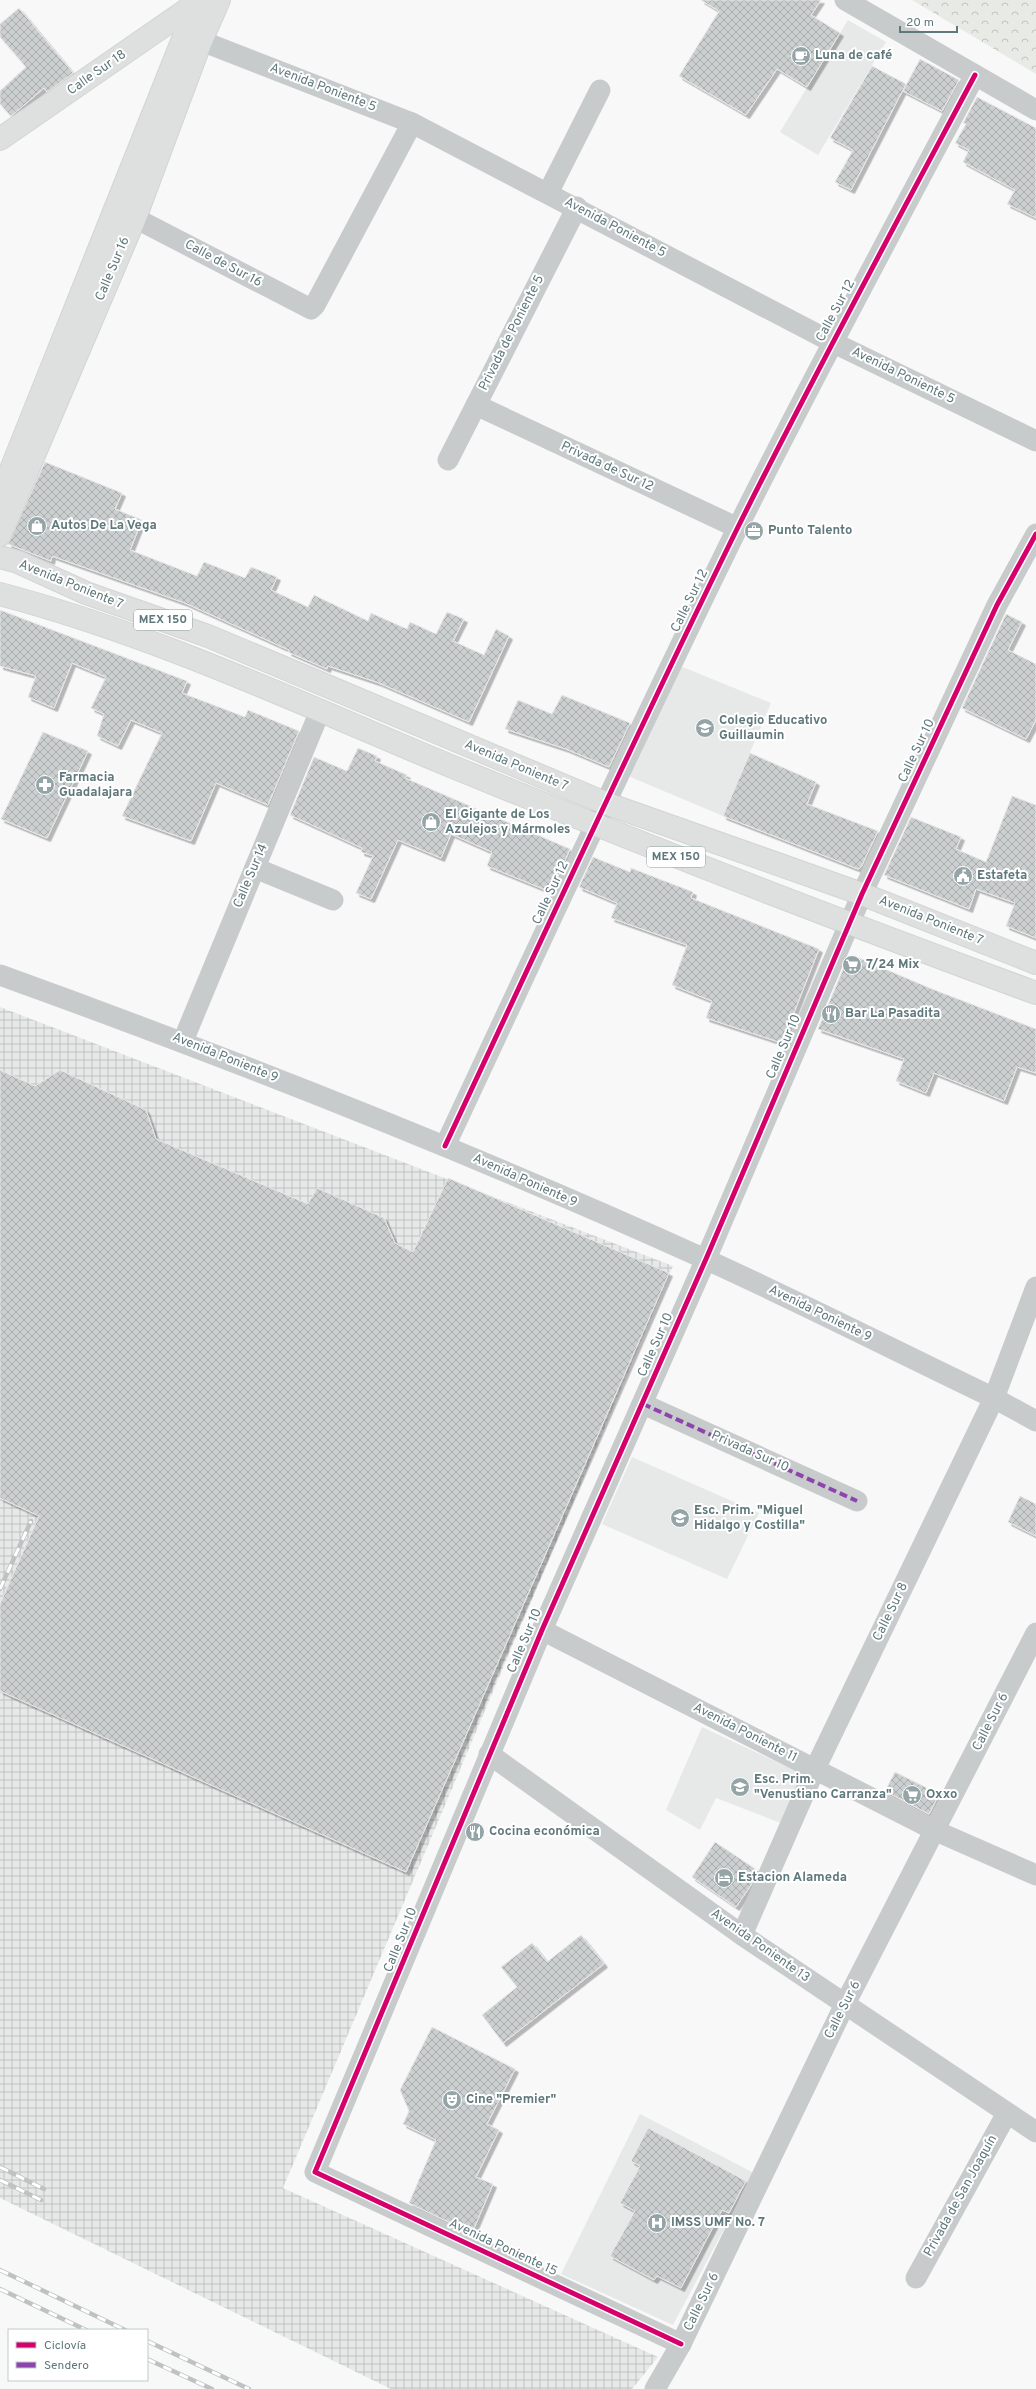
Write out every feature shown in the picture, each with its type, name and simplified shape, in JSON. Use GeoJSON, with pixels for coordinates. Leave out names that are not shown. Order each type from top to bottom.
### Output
{"type":"FeatureCollection","features":[{"type":"Feature","properties":{"kind":"main road","name":"Calle Sur 16"},"geometry":{"type":"LineString","coordinates":[[0,497],[193,37],[219,0]]}},
{"type":"Feature","properties":{"kind":"main road","name":"Calle Sur 16"},"geometry":{"type":"LineString","coordinates":[[0,535],[135,218],[193,37],[200,1]]}},
{"type":"Feature","properties":{"kind":"main road","name":"Calle Sur 18"},"geometry":{"type":"LineString","coordinates":[[0,139],[200,1]]}},
{"type":"Feature","properties":{"kind":"main road","name":"Avenida Poniente 7"},"geometry":{"type":"LineString","coordinates":[[0,557],[18,562],[86,593],[208,636],[605,803],[862,894],[1036,963]]}},
{"type":"Feature","properties":{"kind":"main road","name":"Avenida Poniente 7"},"geometry":{"type":"LineString","coordinates":[[0,594],[53,608],[120,631],[320,711],[595,825],[849,924],[1036,993]]}},
{"type":"Feature","properties":{"kind":"street"},"geometry":{"type":"LineString","coordinates":[[845,0],[1036,110]]}},
{"type":"Feature","properties":{"kind":"street","name":"Avenida Poniente 5"},"geometry":{"type":"LineString","coordinates":[[193,37],[412,123],[577,207],[832,342],[1036,441]]}},
{"type":"Feature","properties":{"kind":"street","name":"Calle Sur 12"},"geometry":{"type":"LineString","coordinates":[[445,1146],[605,803],[738,528],[832,342],[976,75]]}},
{"type":"Feature","properties":{"kind":"street"},"geometry":{"type":"LineString","coordinates":[[548,193],[600,90]]}},
{"type":"Feature","properties":{"kind":"street","name":"Calle de Sur 16"},"geometry":{"type":"LineString","coordinates":[[135,218],[311,309],[315,305],[412,123]]}},
{"type":"Feature","properties":{"kind":"street","name":"Privada de Poniente 5"},"geometry":{"type":"LineString","coordinates":[[448,460],[577,207]]}},
{"type":"Feature","properties":{"kind":"street","name":"Privada de Sur 12"},"geometry":{"type":"LineString","coordinates":[[476,405],[738,528]]}},
{"type":"Feature","properties":{"kind":"street","name":"Calle Sur 10"},"geometry":{"type":"LineString","coordinates":[[315,2172],[542,1630],[643,1404],[862,894],[997,605],[1036,534]]}},
{"type":"Feature","properties":{"kind":"street","name":"Calle Sur 14"},"geometry":{"type":"LineString","coordinates":[[183,1041],[320,711]]}},
{"type":"Feature","properties":{"kind":"street"},"geometry":{"type":"LineString","coordinates":[[255,868],[333,900]]}},
{"type":"Feature","properties":{"kind":"street","name":"Avenida Poniente 9"},"geometry":{"type":"LineString","coordinates":[[0,975],[183,1041],[445,1146],[706,1259],[994,1398],[1036,1421]]}},
{"type":"Feature","properties":{"kind":"street","name":"Calle Sur 8"},"geometry":{"type":"LineString","coordinates":[[742,1935],[815,1769],[994,1398],[1036,1287]]}},
{"type":"Feature","properties":{"kind":"street","name":"Privada Sur 10"},"geometry":{"type":"LineString","coordinates":[[643,1404],[858,1501]]}},
{"type":"Feature","properties":{"kind":"street","name":"Avenida Poniente 11"},"geometry":{"type":"LineString","coordinates":[[542,1630],[936,1831],[1036,1875]]}},
{"type":"Feature","properties":{"kind":"street","name":"Calle Sur 6"},"geometry":{"type":"LineString","coordinates":[[654,2389],[681,2344],[845,2004],[936,1831],[1036,1633]]}},
{"type":"Feature","properties":{"kind":"street","name":"Avenida Poniente 13"},"geometry":{"type":"LineString","coordinates":[[489,1754],[742,1935],[1036,2132]]}},
{"type":"Feature","properties":{"kind":"street","name":"Privada de San Joaquín"},"geometry":{"type":"LineString","coordinates":[[916,2278],[1007,2113]]}},
{"type":"Feature","properties":{"kind":"street","name":"Avenida Poniente 15"},"geometry":{"type":"LineString","coordinates":[[315,2172],[681,2344]]}},
{"type":"Feature","properties":{"kind":"shaded area"},"geometry":{"type":"Polygon","coordinates":[[[848,20],[886,42],[818,155],[780,132],[848,20]]]}},
{"type":"Feature","properties":{"kind":"shaded area","name":"Colegio Educativo Guillaumin"},"geometry":{"type":"Polygon","coordinates":[[[678,665],[771,703],[723,816],[628,776],[678,665]]]}},
{"type":"Feature","properties":{"kind":"shaded area"},"geometry":{"type":"Polygon","coordinates":[[[0,1007],[673,1266],[283,2188],[658,2357],[632,2389],[391,2389],[0,2198],[0,1007]]]}},
{"type":"Feature","properties":{"kind":"shaded area","name":"Esc. Prim. \"Miguel Hidalgo y Costilla\""},"geometry":{"type":"Polygon","coordinates":[[[632,1457],[759,1513],[727,1579],[602,1524],[632,1457]]]}},
{"type":"Feature","properties":{"kind":"shaded area","name":"Esc. Prim. \"Venustiano Carranza\""},"geometry":{"type":"Polygon","coordinates":[[[702,1727],[809,1777],[786,1825],[716,1798],[700,1830],[666,1810],[702,1727]]]}},
{"type":"Feature","properties":{"kind":"shaded area","name":"IMSS UMF No. 7"},"geometry":{"type":"Polygon","coordinates":[[[640,2114],[754,2173],[673,2325],[561,2274],[640,2114]]]}},
{"type":"Feature","properties":{"kind":"green space"},"geometry":{"type":"Polygon","coordinates":[[[912,0],[1036,0],[1036,74],[912,0]]]}},
{"type":"Feature","properties":{"kind":"building"},"geometry":{"type":"Polygon","coordinates":[[[701,0],[821,0],[811,15],[840,33],[807,87],[777,69],[746,115],[679,76],[719,11],[701,0]]]}},
{"type":"Feature","properties":{"kind":"building"},"geometry":{"type":"Polygon","coordinates":[[[19,8],[73,73],[47,92],[44,88],[11,116],[0,104],[0,91],[26,67],[0,37],[0,24],[19,8]]]}},
{"type":"Feature","properties":{"kind":"building"},"geometry":{"type":"Polygon","coordinates":[[[920,59],[959,80],[942,111],[903,91],[920,59]]]}},
{"type":"Feature","properties":{"kind":"building"},"geometry":{"type":"Polygon","coordinates":[[[872,66],[906,84],[851,190],[835,182],[853,150],[830,138],[872,66]]]}},
{"type":"Feature","properties":{"kind":"building"},"geometry":{"type":"Polygon","coordinates":[[[977,97],[1036,128],[1036,218],[1007,204],[1015,190],[963,162],[969,150],[955,143],[966,124],[963,123],[977,97]]]}},
{"type":"Feature","properties":{"kind":"building"},"geometry":{"type":"Polygon","coordinates":[[[45,462],[122,493],[115,509],[142,520],[130,550],[197,576],[204,562],[245,578],[251,567],[277,577],[271,590],[308,607],[314,595],[368,621],[371,613],[407,629],[410,622],[436,634],[447,612],[464,619],[453,641],[484,655],[496,629],[509,636],[469,722],[379,683],[328,666],[327,669],[288,652],[289,650],[185,603],[52,556],[51,561],[8,544],[45,462]]]}},
{"type":"Feature","properties":{"kind":"building"},"geometry":{"type":"Polygon","coordinates":[[[0,610],[187,681],[182,693],[245,717],[248,710],[299,731],[268,805],[216,783],[191,841],[122,816],[162,733],[131,720],[118,746],[97,736],[104,714],[91,708],[106,677],[72,663],[54,708],[28,697],[36,676],[0,666],[0,610]]]}},
{"type":"Feature","properties":{"kind":"building"},"geometry":{"type":"Polygon","coordinates":[[[1006,614],[1022,622],[1008,650],[1036,664],[1036,720],[1026,739],[962,708],[1006,614]]]}},
{"type":"Feature","properties":{"kind":"building"},"geometry":{"type":"Polygon","coordinates":[[[562,695],[630,723],[609,767],[566,749],[505,729],[518,700],[552,714],[562,695]]]}},
{"type":"Feature","properties":{"kind":"building","name":"Farmacia Guadalajara"},"geometry":{"type":"Polygon","coordinates":[[[43,732],[88,751],[47,838],[1,819],[43,732]]]}},
{"type":"Feature","properties":{"kind":"building"},"geometry":{"type":"Polygon","coordinates":[[[358,748],[377,756],[375,761],[407,775],[405,778],[570,849],[551,892],[487,866],[492,852],[451,834],[441,858],[398,840],[371,899],[356,893],[373,856],[361,852],[362,848],[290,815],[314,757],[347,771],[358,748]]]}},
{"type":"Feature","properties":{"kind":"building"},"geometry":{"type":"Polygon","coordinates":[[[750,753],[816,782],[807,804],[878,831],[861,867],[858,869],[723,816],[750,753]]]}},
{"type":"Feature","properties":{"kind":"building"},"geometry":{"type":"Polygon","coordinates":[[[1012,796],[1036,805],[1036,938],[1006,926],[1015,903],[976,889],[969,909],[884,875],[911,817],[961,837],[956,849],[986,862],[1012,796]]]}},
{"type":"Feature","properties":{"kind":"building"},"geometry":{"type":"Polygon","coordinates":[[[593,857],[630,872],[631,868],[693,892],[691,898],[819,949],[782,1043],[706,1018],[712,1001],[672,985],[687,945],[611,918],[617,903],[579,887],[593,857]]]}},
{"type":"Feature","properties":{"kind":"building"},"geometry":{"type":"Polygon","coordinates":[[[852,955],[932,989],[1036,1029],[1036,1073],[1017,1067],[1004,1101],[934,1073],[926,1093],[896,1081],[904,1059],[818,1029],[847,960],[852,955]]]}},
{"type":"Feature","properties":{"kind":"building"},"geometry":{"type":"Polygon","coordinates":[[[0,1070],[35,1086],[60,1070],[146,1110],[156,1139],[308,1204],[317,1188],[384,1218],[395,1243],[413,1252],[448,1178],[669,1273],[406,1872],[0,1691],[0,1604],[39,1516],[0,1498],[0,1070]]]}},
{"type":"Feature","properties":{"kind":"building"},"geometry":{"type":"Polygon","coordinates":[[[1020,1496],[1036,1504],[1036,1536],[1008,1522],[1020,1496]]]}},
{"type":"Feature","properties":{"kind":"building","name":"Oxxo"},"geometry":{"type":"Polygon","coordinates":[[[895,1772],[939,1794],[929,1814],[885,1791],[895,1772]]]}},
{"type":"Feature","properties":{"kind":"building"},"geometry":{"type":"Polygon","coordinates":[[[715,1842],[757,1870],[751,1885],[736,1907],[692,1877],[715,1842]]]}},
{"type":"Feature","properties":{"kind":"building"},"geometry":{"type":"Polygon","coordinates":[[[581,1935],[604,1964],[503,2043],[482,2015],[517,1987],[501,1967],[532,1943],[547,1962],[581,1935]]]}},
{"type":"Feature","properties":{"kind":"building","name":"Cine \"Premier\""},"geometry":{"type":"Polygon","coordinates":[[[432,2027],[515,2069],[487,2124],[499,2130],[476,2177],[493,2184],[472,2233],[409,2203],[436,2140],[403,2124],[409,2111],[400,2090],[432,2027]]]}},
{"type":"Feature","properties":{"kind":"building"},"geometry":{"type":"Polygon","coordinates":[[[648,2128],[746,2181],[729,2213],[722,2210],[681,2288],[657,2276],[654,2280],[610,2256],[635,2211],[620,2203],[640,2166],[631,2161],[648,2128]]]}},
{"type":"Feature","properties":{"kind":"railway"},"geometry":{"type":"LineString","coordinates":[[0,1589],[31,1521]]}},
{"type":"Feature","properties":{"kind":"railway"},"geometry":{"type":"LineString","coordinates":[[0,2167],[44,2189]]}},
{"type":"Feature","properties":{"kind":"railway"},"geometry":{"type":"LineString","coordinates":[[0,2180],[41,2200]]}},
{"type":"Feature","properties":{"kind":"railway"},"geometry":{"type":"LineString","coordinates":[[0,2270],[123,2329]]}},
{"type":"Feature","properties":{"kind":"railway"},"geometry":{"type":"LineString","coordinates":[[0,2289],[84,2329]]}},
{"type":"Feature","properties":{"kind":"railway"},"geometry":{"type":"LineString","coordinates":[[148,2341],[249,2389]]}},
{"type":"Feature","properties":{"kind":"railway"},"geometry":{"type":"LineString","coordinates":[[148,2359],[212,2389]]}},
{"type":"Feature","properties":{"kind":"marked path"},"geometry":{"type":"LineString","coordinates":[[643,1404],[857,1501]]}},
{"type":"Feature","properties":{"kind":"cycle path"},"geometry":{"type":"LineString","coordinates":[[445,1146],[626,758],[738,527],[825,357],[975,75]]}},
{"type":"Feature","properties":{"kind":"cycle path"},"geometry":{"type":"LineString","coordinates":[[681,2344],[315,2172],[542,1630],[706,1259],[862,894],[997,605],[1036,534]]}},
{"type":"Feature","properties":{"kind":"place","name":"Luna de café"},"geometry":{"type":"Point","coordinates":[801,56]}},
{"type":"Feature","properties":{"kind":"place","name":"Autos De La Vega"},"geometry":{"type":"Point","coordinates":[37,526]}},
{"type":"Feature","properties":{"kind":"place","name":"Punto Talento"},"geometry":{"type":"Point","coordinates":[754,531]}},
{"type":"Feature","properties":{"kind":"place","name":"Colegio Educativo Guillaumin"},"geometry":{"type":"Point","coordinates":[705,728]}},
{"type":"Feature","properties":{"kind":"place","name":"Farmacia Guadalajara"},"geometry":{"type":"Point","coordinates":[45,785]}},
{"type":"Feature","properties":{"kind":"place","name":"El Gigante de Los Azulejos y Mármoles"},"geometry":{"type":"Point","coordinates":[431,822]}},
{"type":"Feature","properties":{"kind":"place","name":"Estafeta"},"geometry":{"type":"Point","coordinates":[963,876]}},
{"type":"Feature","properties":{"kind":"place","name":"7/24 Mix"},"geometry":{"type":"Point","coordinates":[852,965]}},
{"type":"Feature","properties":{"kind":"place","name":"Bar La Pasadita"},"geometry":{"type":"Point","coordinates":[831,1014]}},
{"type":"Feature","properties":{"kind":"place","name":"Esc. Prim. \"Miguel Hidalgo y Costilla\""},"geometry":{"type":"Point","coordinates":[680,1518]}},
{"type":"Feature","properties":{"kind":"place","name":"Esc. Prim. \"Venustiano Carranza\""},"geometry":{"type":"Point","coordinates":[740,1787]}},
{"type":"Feature","properties":{"kind":"place","name":"Oxxo"},"geometry":{"type":"Point","coordinates":[912,1795]}},
{"type":"Feature","properties":{"kind":"place","name":"Cocina económica"},"geometry":{"type":"Point","coordinates":[475,1832]}},
{"type":"Feature","properties":{"kind":"place","name":"Estacion Alameda"},"geometry":{"type":"Point","coordinates":[724,1878]}},
{"type":"Feature","properties":{"kind":"place","name":"Cine \"Premier\""},"geometry":{"type":"Point","coordinates":[452,2100]}},
{"type":"Feature","properties":{"kind":"place","name":"IMSS UMF No. 7"},"geometry":{"type":"Point","coordinates":[657,2223]}}]}
